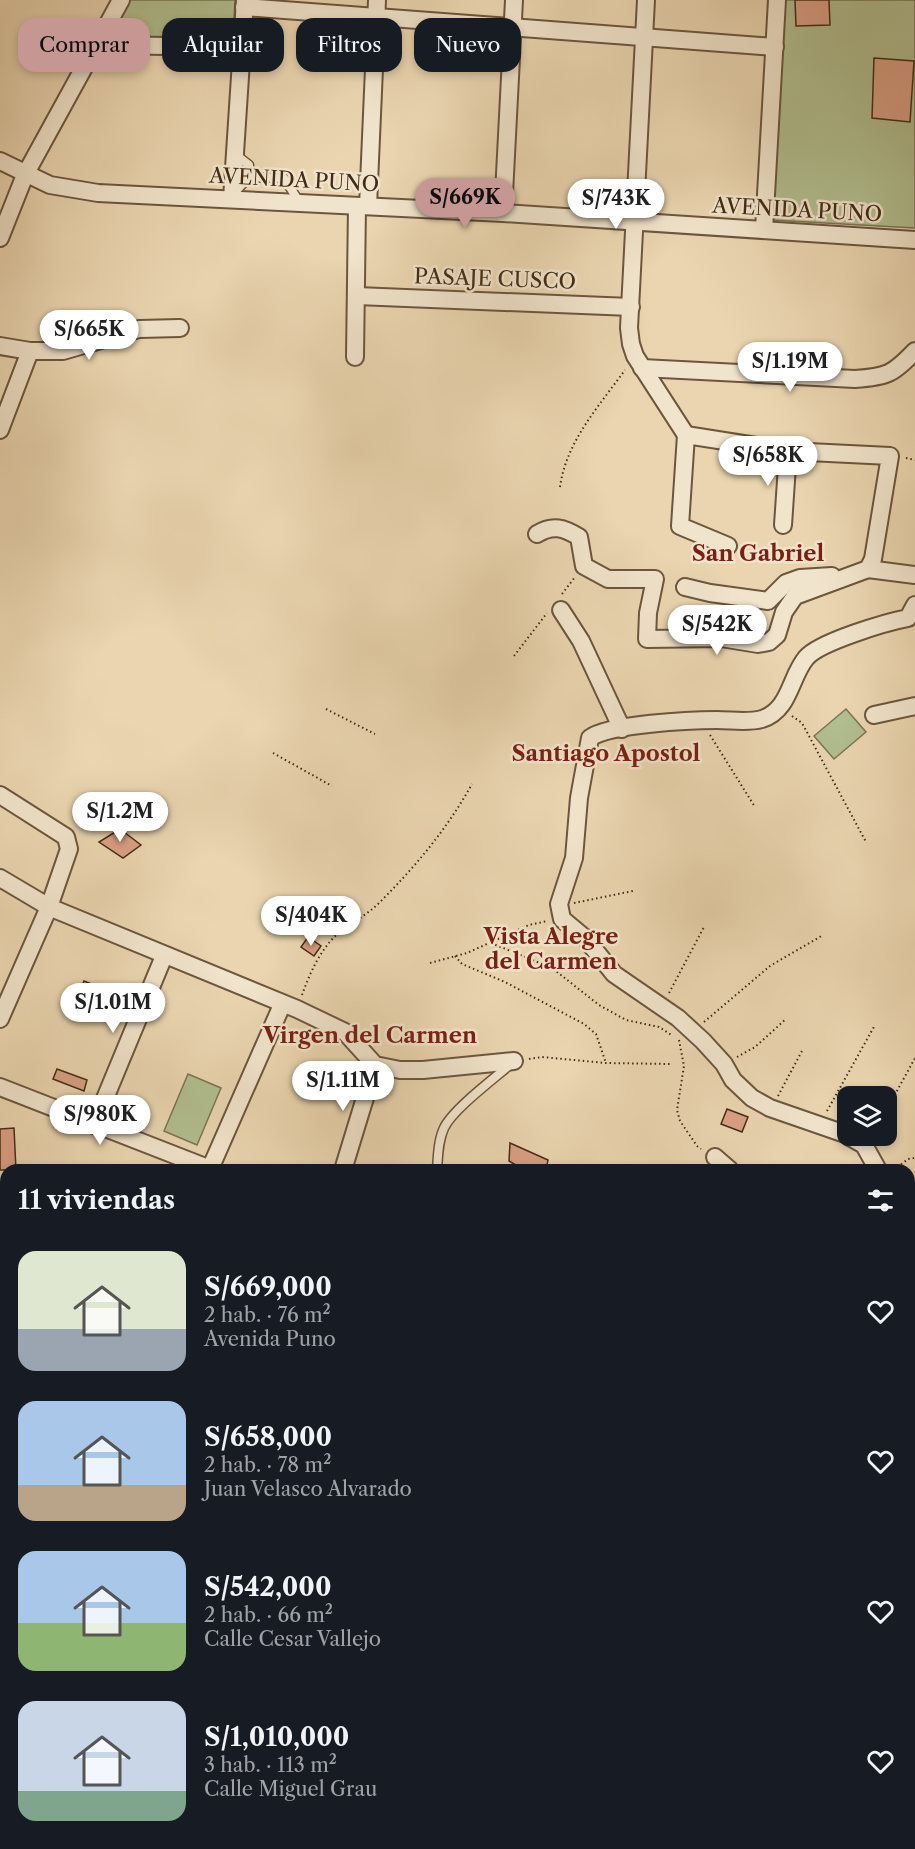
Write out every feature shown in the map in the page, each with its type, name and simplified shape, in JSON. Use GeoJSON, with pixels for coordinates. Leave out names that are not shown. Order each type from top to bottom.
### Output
{"type":"FeatureCollection","features":[{"type":"Feature","properties":{"kind":"street"},"geometry":{"type":"LineString","coordinates":[[110,18],[121,0]]}},
{"type":"Feature","properties":{"kind":"street"},"geometry":{"type":"LineString","coordinates":[[513,18],[514,0]]}},
{"type":"Feature","properties":{"kind":"street"},"geometry":{"type":"LineString","coordinates":[[646,0],[629,328],[631,344],[639,362],[686,435],[680,526],[729,546]]}},
{"type":"Feature","properties":{"kind":"street"},"geometry":{"type":"LineString","coordinates":[[764,230],[777,0]]}},
{"type":"Feature","properties":{"kind":"street"},"geometry":{"type":"LineString","coordinates":[[243,18],[244,3],[377,8],[449,18]]}},
{"type":"Feature","properties":{"kind":"street"},"geometry":{"type":"LineString","coordinates":[[355,357],[357,296],[377,8]]}},
{"type":"Feature","properties":{"kind":"street"},"geometry":{"type":"LineString","coordinates":[[521,28],[775,47]]}},
{"type":"Feature","properties":{"kind":"street"},"geometry":{"type":"LineString","coordinates":[[0,238],[25,175],[80,72]]}},
{"type":"Feature","properties":{"kind":"street"},"geometry":{"type":"LineString","coordinates":[[232,197],[240,72]]}},
{"type":"Feature","properties":{"kind":"street"},"geometry":{"type":"LineString","coordinates":[[503,213],[511,72]]}},
{"type":"Feature","properties":{"kind":"street","name":"AVENIDA PUNO"},"geometry":{"type":"LineString","coordinates":[[0,161],[25,175],[68,189],[503,213],[915,240]]}},
{"type":"Feature","properties":{"kind":"street","name":"PASAJE CUSCO"},"geometry":{"type":"LineString","coordinates":[[357,296],[631,307]]}},
{"type":"Feature","properties":{"kind":"street"},"geometry":{"type":"LineString","coordinates":[[0,346],[30,351],[63,351],[139,329],[180,328]]}},
{"type":"Feature","properties":{"kind":"street"},"geometry":{"type":"LineString","coordinates":[[0,430],[30,351]]}},
{"type":"Feature","properties":{"kind":"street"},"geometry":{"type":"LineString","coordinates":[[639,362],[855,379],[877,378],[896,371],[915,351]]}},
{"type":"Feature","properties":{"kind":"street"},"geometry":{"type":"LineString","coordinates":[[537,534],[547,528],[564,528],[579,537],[584,566],[608,579],[655,579],[648,613],[647,639],[721,638],[758,644],[769,642],[774,639],[784,612],[795,596],[861,572],[873,559],[890,456],[788,451],[686,435]]}},
{"type":"Feature","properties":{"kind":"street"},"geometry":{"type":"LineString","coordinates":[[783,525],[788,451]]}},
{"type":"Feature","properties":{"kind":"street"},"geometry":{"type":"LineString","coordinates":[[685,586],[762,602],[768,601],[781,586],[800,578],[861,572],[915,575]]}},
{"type":"Feature","properties":{"kind":"street"},"geometry":{"type":"LineString","coordinates":[[561,610],[581,641],[622,729]]}},
{"type":"Feature","properties":{"kind":"street"},"geometry":{"type":"LineString","coordinates":[[837,1131],[770,1108],[752,1098],[733,1080],[724,1064],[686,1036],[678,1018],[661,1009],[614,974],[560,911],[574,858],[578,806],[588,744],[595,735],[622,729],[702,720],[752,721],[765,718],[780,708],[806,658],[821,645],[913,614]]}},
{"type":"Feature","properties":{"kind":"street"},"geometry":{"type":"LineString","coordinates":[[874,715],[915,706]]}},
{"type":"Feature","properties":{"kind":"street"},"geometry":{"type":"LineString","coordinates":[[0,795],[66,837],[69,849],[49,906],[0,1019]]}},
{"type":"Feature","properties":{"kind":"street"},"geometry":{"type":"LineString","coordinates":[[0,878],[49,906],[345,1032],[375,1065],[400,1070],[423,1070],[514,1061]]}},
{"type":"Feature","properties":{"kind":"street"},"geometry":{"type":"LineString","coordinates":[[94,1125],[164,956]]}},
{"type":"Feature","properties":{"kind":"street"},"geometry":{"type":"LineString","coordinates":[[214,1164],[289,1007]]}},
{"type":"Feature","properties":{"kind":"street"},"geometry":{"type":"LineString","coordinates":[[345,1164],[375,1065]]}},
{"type":"Feature","properties":{"kind":"street"},"geometry":{"type":"LineString","coordinates":[[0,1087],[195,1164]]}},
{"type":"Feature","properties":{"kind":"street"},"geometry":{"type":"LineString","coordinates":[[865,1146],[875,1164]]}},
{"type":"Feature","properties":{"kind":"street"},"geometry":{"type":"LineString","coordinates":[[715,1157],[723,1164]]}},
{"type":"Feature","properties":{"kind":"lane"},"geometry":{"type":"LineString","coordinates":[[232,197],[249,177],[249,165],[235,154]]}},
{"type":"Feature","properties":{"kind":"lane"},"geometry":{"type":"LineString","coordinates":[[249,177],[284,178],[300,203]]}},
{"type":"Feature","properties":{"kind":"lane"},"geometry":{"type":"LineString","coordinates":[[438,1164],[444,1127],[454,1115],[514,1061]]}},
{"type":"Feature","properties":{"kind":"path"},"geometry":{"type":"LineString","coordinates":[[560,487],[562,472],[583,428],[639,362]]}},
{"type":"Feature","properties":{"kind":"path"},"geometry":{"type":"LineString","coordinates":[[780,708],[802,723],[866,842]]}},
{"type":"Feature","properties":{"kind":"path"},"geometry":{"type":"LineString","coordinates":[[326,709],[375,734]]}},
{"type":"Feature","properties":{"kind":"path"},"geometry":{"type":"LineString","coordinates":[[702,720],[755,807]]}},
{"type":"Feature","properties":{"kind":"path"},"geometry":{"type":"LineString","coordinates":[[273,753],[332,786]]}},
{"type":"Feature","properties":{"kind":"path"},"geometry":{"type":"LineString","coordinates":[[289,1007],[329,942],[346,927],[368,914],[414,868],[441,835],[472,784]]}},
{"type":"Feature","properties":{"kind":"path"},"geometry":{"type":"LineString","coordinates":[[430,963],[491,943],[560,911],[633,891]]}},
{"type":"Feature","properties":{"kind":"path"},"geometry":{"type":"LineString","coordinates":[[661,1009],[704,927]]}},
{"type":"Feature","properties":{"kind":"path"},"geometry":{"type":"LineString","coordinates":[[715,1157],[697,1146],[680,1121],[677,1110],[686,1036],[770,966],[823,935]]}},
{"type":"Feature","properties":{"kind":"path"},"geometry":{"type":"LineString","coordinates":[[491,943],[552,968],[599,1005],[626,1020],[686,1036]]}},
{"type":"Feature","properties":{"kind":"path"},"geometry":{"type":"LineString","coordinates":[[455,956],[462,964],[505,982],[584,1024],[596,1034],[606,1064]]}},
{"type":"Feature","properties":{"kind":"path"},"geometry":{"type":"LineString","coordinates":[[724,1064],[755,1047],[786,1019]]}},
{"type":"Feature","properties":{"kind":"path"},"geometry":{"type":"LineString","coordinates":[[819,1124],[875,1024]]}},
{"type":"Feature","properties":{"kind":"path"},"geometry":{"type":"LineString","coordinates":[[674,1030],[686,1036]]}},
{"type":"Feature","properties":{"kind":"path"},"geometry":{"type":"LineString","coordinates":[[770,1108],[803,1049]]}},
{"type":"Feature","properties":{"kind":"path"},"geometry":{"type":"LineString","coordinates":[[514,1061],[542,1057],[606,1064],[670,1064]]}},
{"type":"Feature","properties":{"kind":"path"},"geometry":{"type":"LineString","coordinates":[[897,1090],[915,1058]]}},
{"type":"Feature","properties":{"kind":"path"},"geometry":{"type":"LineString","coordinates":[[902,1164],[908,1159],[915,1158]]}},
{"type":"Feature","properties":{"kind":"green space"},"geometry":{"type":"Polygon","coordinates":[[[129,0],[235,0],[234,18],[162,18],[162,39],[150,39],[150,18],[120,18],[129,0]]]}},
{"type":"Feature","properties":{"kind":"green space"},"geometry":{"type":"Polygon","coordinates":[[[782,0],[915,0],[915,228],[771,220],[782,0]]]}},
{"type":"Feature","properties":{"kind":"green space"},"geometry":{"type":"Polygon","coordinates":[[[846,709],[866,732],[834,759],[814,736],[846,709]]]}},
{"type":"Feature","properties":{"kind":"green space"},"geometry":{"type":"Polygon","coordinates":[[[188,1074],[221,1088],[197,1145],[164,1131],[188,1074]]]}},
{"type":"Feature","properties":{"kind":"building"},"geometry":{"type":"Polygon","coordinates":[[[795,0],[829,0],[830,25],[796,26],[795,0]]]}},
{"type":"Feature","properties":{"kind":"building"},"geometry":{"type":"Polygon","coordinates":[[[874,58],[914,61],[910,122],[872,118],[874,58]]]}},
{"type":"Feature","properties":{"kind":"building"},"geometry":{"type":"Polygon","coordinates":[[[120,829],[141,845],[123,858],[99,842],[120,829]]]}},
{"type":"Feature","properties":{"kind":"building"},"geometry":{"type":"Polygon","coordinates":[[[308,937],[321,946],[314,956],[301,947],[308,937]]]}},
{"type":"Feature","properties":{"kind":"building"},"geometry":{"type":"Polygon","coordinates":[[[84,981],[128,999],[122,1013],[78,995],[84,981]]]}},
{"type":"Feature","properties":{"kind":"building"},"geometry":{"type":"Polygon","coordinates":[[[57,1069],[87,1080],[84,1091],[53,1079],[57,1069]]]}},
{"type":"Feature","properties":{"kind":"building"},"geometry":{"type":"Polygon","coordinates":[[[727,1109],[748,1117],[742,1132],[721,1124],[727,1109]]]}},
{"type":"Feature","properties":{"kind":"building"},"geometry":{"type":"Polygon","coordinates":[[[14,1128],[16,1164],[0,1164],[0,1129],[14,1128]]]}},
{"type":"Feature","properties":{"kind":"building"},"geometry":{"type":"Polygon","coordinates":[[[510,1143],[548,1160],[547,1164],[514,1164],[509,1161],[510,1143]]]}},
{"type":"Feature","properties":{"kind":"district","name":"San Gabriel"},"geometry":{"type":"Point","coordinates":[758,553]}},
{"type":"Feature","properties":{"kind":"district","name":"Santiago Apostol"},"geometry":{"type":"Point","coordinates":[606,753]}},
{"type":"Feature","properties":{"kind":"district","name":"Vista Alegre del Carmen"},"geometry":{"type":"Point","coordinates":[551,948]}},
{"type":"Feature","properties":{"kind":"district","name":"Virgen del Carmen"},"geometry":{"type":"Point","coordinates":[370,1035]}}]}
